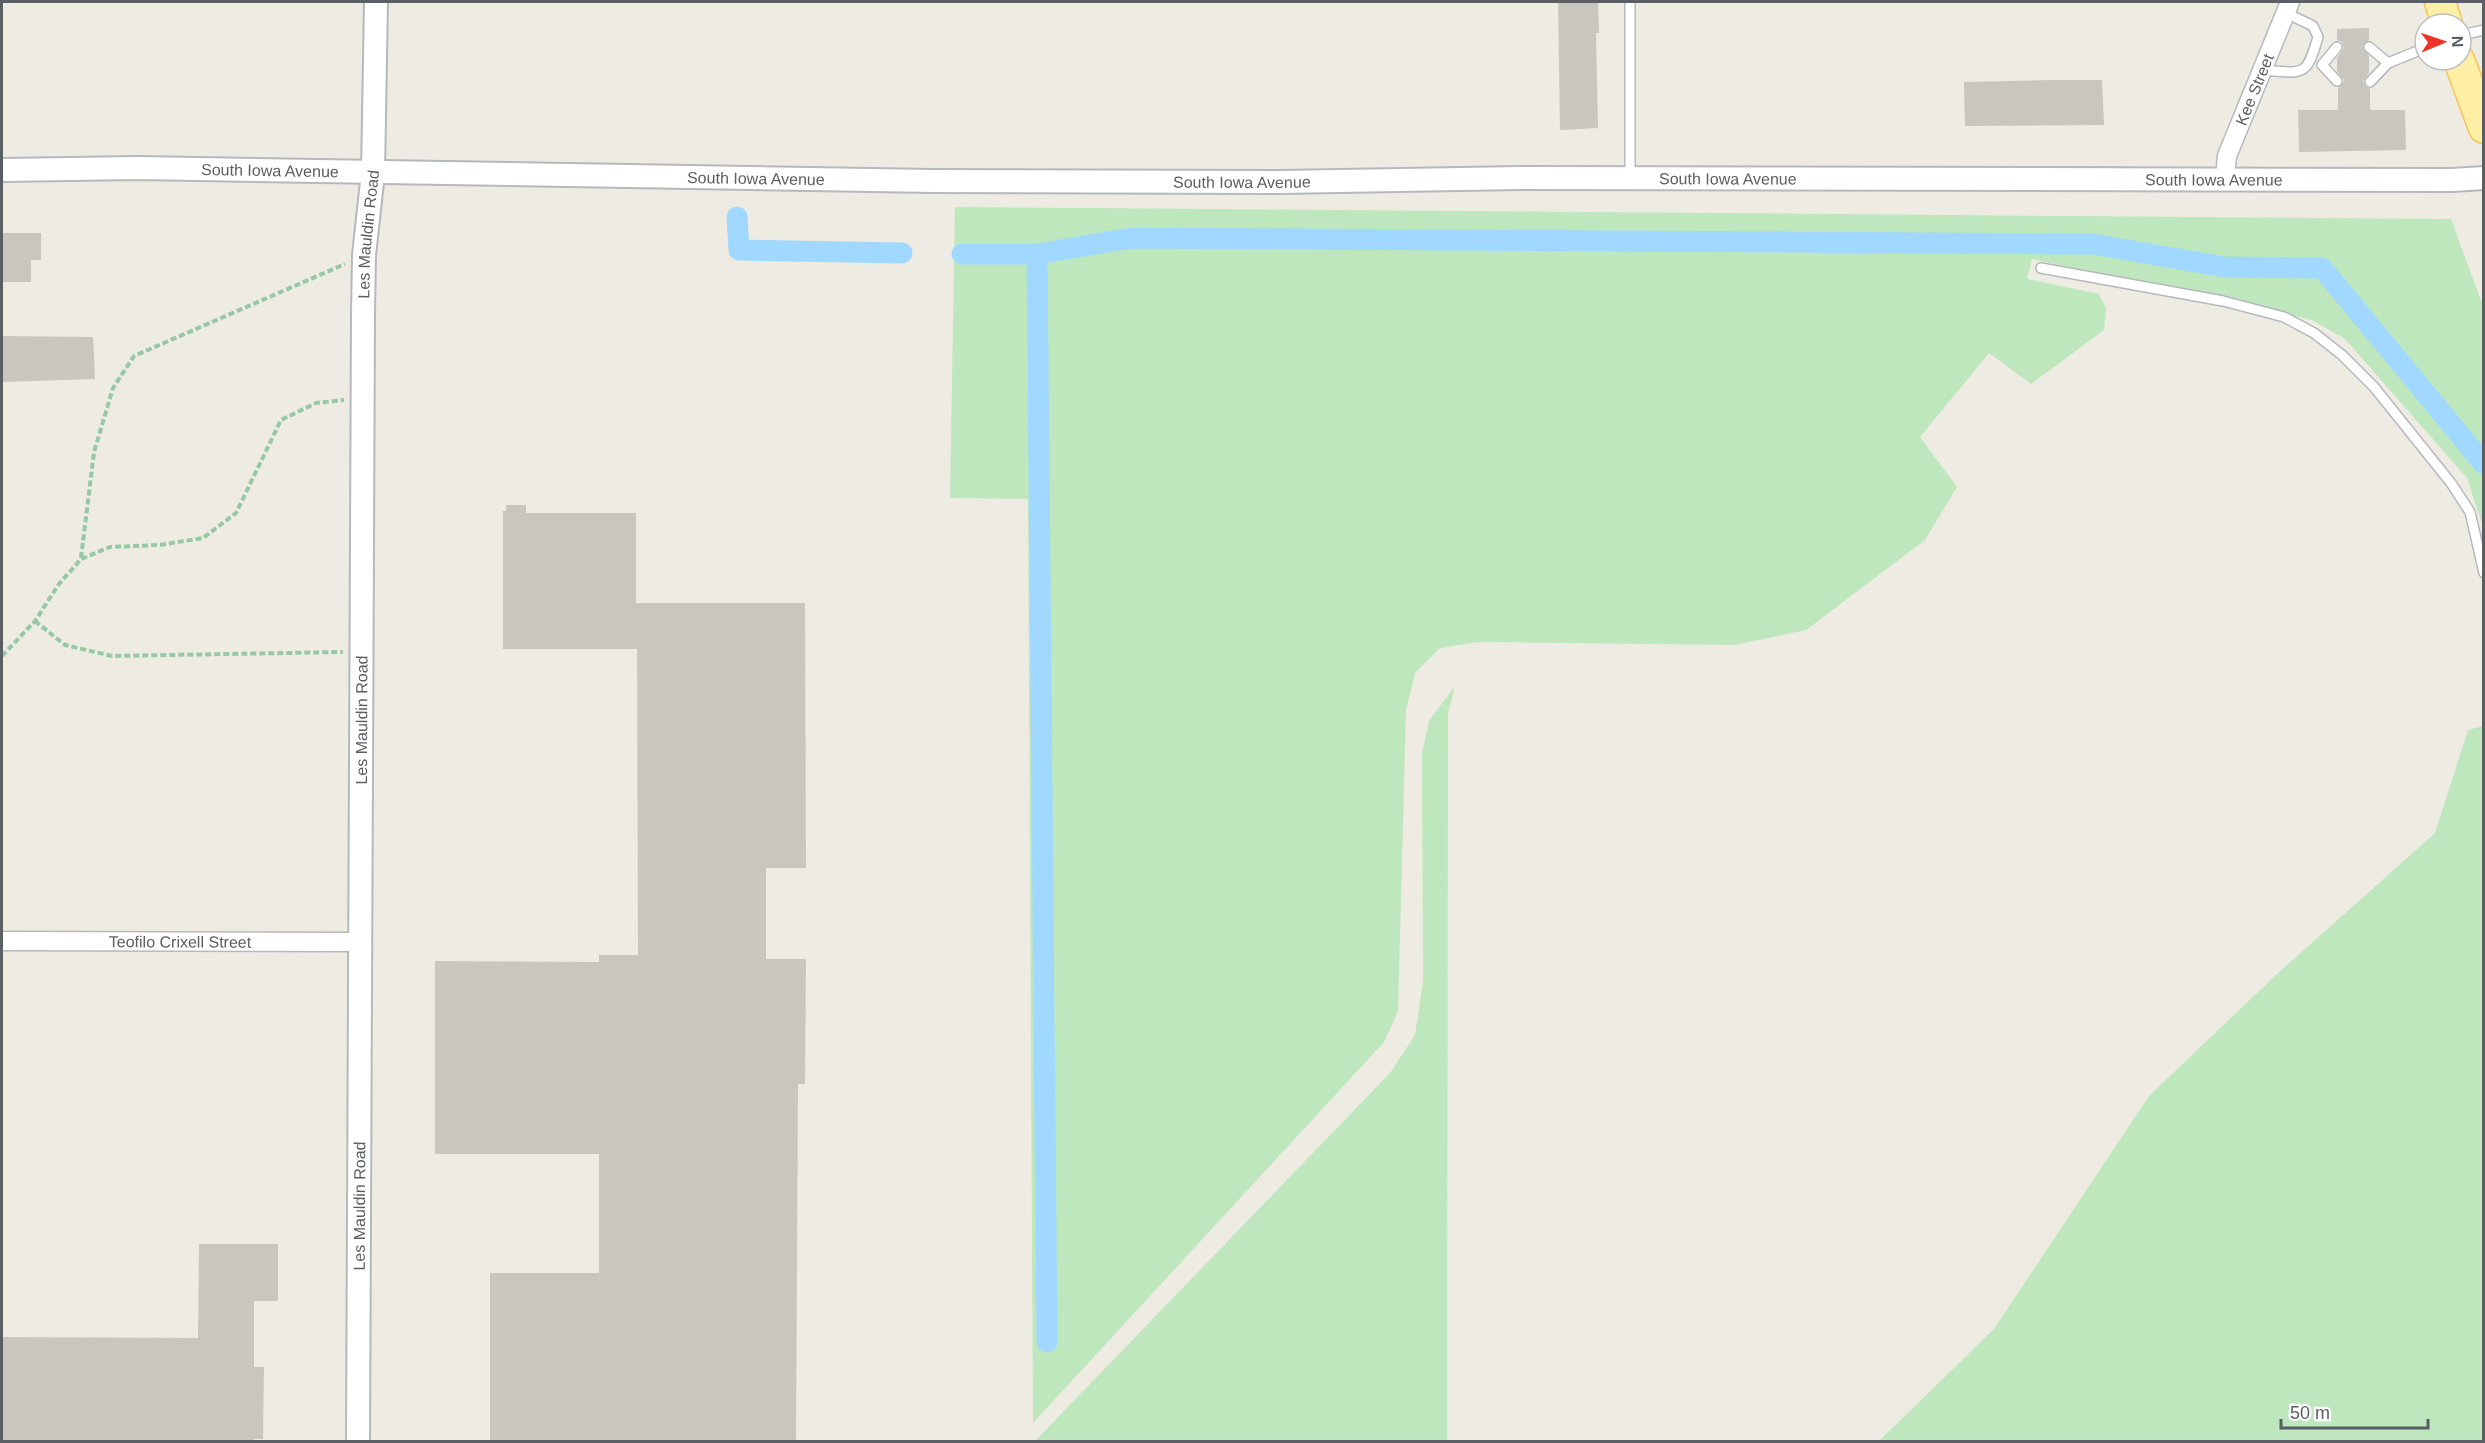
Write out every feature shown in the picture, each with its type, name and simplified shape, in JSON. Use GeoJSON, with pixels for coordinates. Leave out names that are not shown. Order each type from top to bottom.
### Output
{"type":"FeatureCollection","features":[{"type":"Feature","properties":{"kind":"main road"},"geometry":{"type":"LineString","coordinates":[[2463,72],[2484,128]]}},
{"type":"Feature","properties":{"kind":"street","name":"Les Mauldin Road"},"geometry":{"type":"LineString","coordinates":[[358,1442],[362,398],[364,255],[373,173],[376,2]]}},
{"type":"Feature","properties":{"kind":"street","name":"Kee Street"},"geometry":{"type":"LineString","coordinates":[[2225,178],[2227,156],[2288,7]]}},
{"type":"Feature","properties":{"kind":"street","name":"South Iowa Avenue"},"geometry":{"type":"LineString","coordinates":[[2,171],[138,168],[957,181],[1280,182],[1630,178],[2484,178]]}},
{"type":"Feature","properties":{"kind":"street","name":"Teofilo Crixell Street"},"geometry":{"type":"LineString","coordinates":[[2,941],[360,942]]}},
{"type":"Feature","properties":{"kind":"lane"},"geometry":{"type":"LineString","coordinates":[[1630,2],[1630,178]]}},
{"type":"Feature","properties":{"kind":"lane"},"geometry":{"type":"LineString","coordinates":[[2263,70],[2297,73],[2310,64],[2318,37],[2313,26],[2288,7]]}},
{"type":"Feature","properties":{"kind":"lane"},"geometry":{"type":"LineString","coordinates":[[2322,65],[2337,47]]}},
{"type":"Feature","properties":{"kind":"lane"},"geometry":{"type":"LineString","coordinates":[[2369,47],[2388,63]]}},
{"type":"Feature","properties":{"kind":"lane"},"geometry":{"type":"LineString","coordinates":[[2370,82],[2388,63],[2413,53]]}},
{"type":"Feature","properties":{"kind":"lane"},"geometry":{"type":"LineString","coordinates":[[2310,64],[2322,65],[2337,81]]}},
{"type":"Feature","properties":{"kind":"lane"},"geometry":{"type":"LineString","coordinates":[[2041,268],[2223,301],[2284,317],[2314,333],[2342,355],[2374,387],[2451,483],[2470,513],[2484,573]]}},
{"type":"Feature","properties":{"kind":"path"},"geometry":{"type":"LineString","coordinates":[[81,559],[94,452],[113,388],[134,356],[279,295],[364,255]]}},
{"type":"Feature","properties":{"kind":"path"},"geometry":{"type":"LineString","coordinates":[[2,656],[35,621],[59,584],[81,559],[110,547],[159,545],[203,538],[236,513],[281,420],[316,403],[362,398]]}},
{"type":"Feature","properties":{"kind":"path"},"geometry":{"type":"LineString","coordinates":[[35,621],[65,645],[112,656],[362,652]]}},
{"type":"Feature","properties":{"kind":"green space"},"geometry":{"type":"Polygon","coordinates":[[[955,207],[2451,219],[2483,306],[2483,527],[2467,478],[2345,339],[2312,320],[2032,259],[2027,279],[2099,294],[2106,308],[2104,330],[2031,384],[1989,353],[1920,437],[1957,487],[1925,540],[1806,630],[1735,645],[1478,642],[1440,648],[1415,673],[1406,710],[1398,1011],[1384,1042],[1033,1423],[1028,499],[950,498],[955,207]]]}},
{"type":"Feature","properties":{"kind":"green space"},"geometry":{"type":"Polygon","coordinates":[[[1455,686],[1448,713],[1447,1441],[1035,1441],[1390,1073],[1415,1035],[1423,981],[1422,753],[1429,721],[1455,686]]]}},
{"type":"Feature","properties":{"kind":"green space"},"geometry":{"type":"Polygon","coordinates":[[[2483,726],[2483,1441],[1879,1441],[1994,1329],[2149,1096],[2277,974],[2435,833],[2468,730],[2483,726]]]}},
{"type":"Feature","properties":{"kind":"building"},"geometry":{"type":"Polygon","coordinates":[[[1558,2],[1598,2],[1599,33],[1596,33],[1598,128],[1560,130],[1558,2]]]}},
{"type":"Feature","properties":{"kind":"building"},"geometry":{"type":"Polygon","coordinates":[[[2369,28],[2369,40],[2362,46],[2369,56],[2369,73],[2363,81],[2370,89],[2370,110],[2405,110],[2406,150],[2299,152],[2298,110],[2338,110],[2338,88],[2344,80],[2337,71],[2337,58],[2344,48],[2342,42],[2337,40],[2337,29],[2369,28]]]}},
{"type":"Feature","properties":{"kind":"building"},"geometry":{"type":"Polygon","coordinates":[[[2102,80],[2104,125],[1965,126],[1964,82],[2102,80]]]}},
{"type":"Feature","properties":{"kind":"building"},"geometry":{"type":"Polygon","coordinates":[[[2,233],[41,233],[41,260],[31,260],[31,282],[2,282],[2,233]]]}},
{"type":"Feature","properties":{"kind":"building"},"geometry":{"type":"Polygon","coordinates":[[[2,336],[93,337],[95,379],[2,382],[2,336]]]}},
{"type":"Feature","properties":{"kind":"building"},"geometry":{"type":"Polygon","coordinates":[[[506,505],[526,505],[526,513],[636,513],[636,603],[805,603],[806,868],[766,868],[766,959],[806,959],[805,1084],[798,1084],[796,1442],[490,1442],[490,1273],[599,1273],[599,1154],[435,1154],[435,961],[599,962],[599,955],[638,955],[637,649],[503,649],[503,511],[506,511],[506,505]]]}},
{"type":"Feature","properties":{"kind":"building"},"geometry":{"type":"Polygon","coordinates":[[[199,1244],[278,1244],[278,1301],[254,1301],[254,1367],[264,1367],[263,1439],[254,1439],[254,1442],[2,1442],[2,1337],[198,1338],[199,1244]]]}},
{"type":"Feature","properties":{"kind":"waterway"},"geometry":{"type":"LineString","coordinates":[[737,217],[739,250],[902,253]]}},
{"type":"Feature","properties":{"kind":"waterway"},"geometry":{"type":"LineString","coordinates":[[962,254],[1037,254],[1131,238],[2092,244],[2224,267],[2322,268],[2484,464]]}},
{"type":"Feature","properties":{"kind":"waterway"},"geometry":{"type":"LineString","coordinates":[[1037,254],[1047,1342]]}}]}
